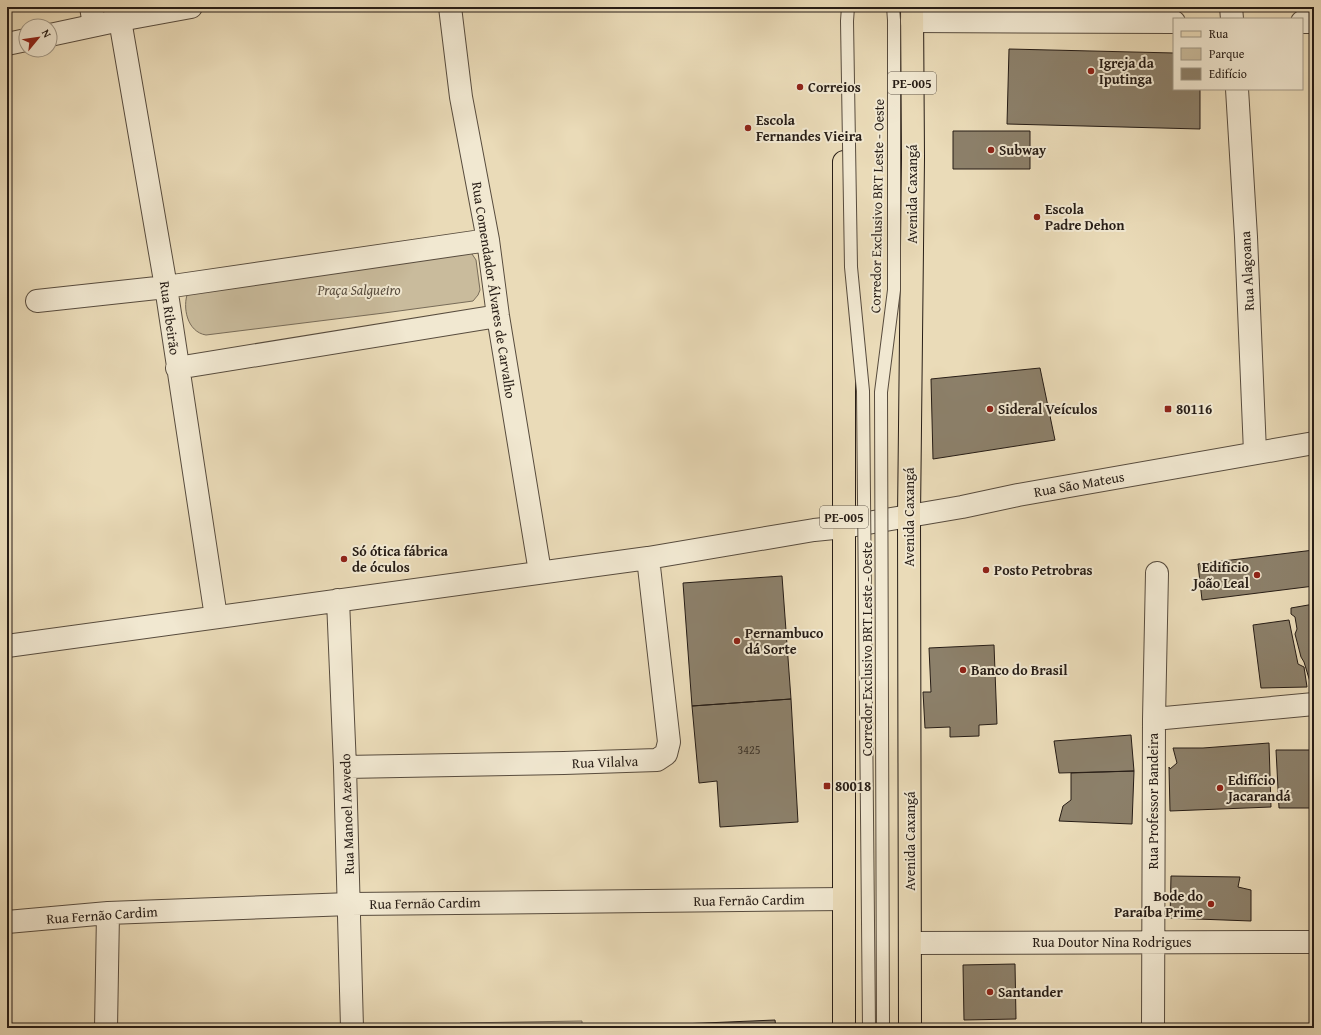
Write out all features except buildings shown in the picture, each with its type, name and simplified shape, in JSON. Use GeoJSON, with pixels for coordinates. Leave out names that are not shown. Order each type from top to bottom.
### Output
{"type":"FeatureCollection","features":[{"type":"Feature","properties":{"kind":"main road","name":"PE-005"},"geometry":{"type":"LineString","coordinates":[[844,7],[844,1028]]}},
{"type":"Feature","properties":{"kind":"main road","name":"Avenida Caxangá"},"geometry":{"type":"LineString","coordinates":[[910,1028],[909,516],[913,158],[912,14]]}},
{"type":"Feature","properties":{"kind":"street"},"geometry":{"type":"LineString","coordinates":[[58,31],[93,16],[120,20],[191,7]]}},
{"type":"Feature","properties":{"kind":"street","name":"Rua Comendador Álvares de Carvalho"},"geometry":{"type":"LineString","coordinates":[[450,7],[461,97],[488,240],[498,316],[540,572]]}},
{"type":"Feature","properties":{"kind":"street"},"geometry":{"type":"LineString","coordinates":[[1231,7],[1232,18]]}},
{"type":"Feature","properties":{"kind":"street"},"geometry":{"type":"LineString","coordinates":[[912,14],[1173,22]]}},
{"type":"Feature","properties":{"kind":"street","name":"Rua Ribeirão"},"geometry":{"type":"LineString","coordinates":[[120,20],[166,287],[177,368],[216,617]]}},
{"type":"Feature","properties":{"kind":"street"},"geometry":{"type":"LineString","coordinates":[[1303,22],[1314,22]]}},
{"type":"Feature","properties":{"kind":"street"},"geometry":{"type":"LineString","coordinates":[[7,44],[18,42]]}},
{"type":"Feature","properties":{"kind":"street","name":"Rua Alagoana"},"geometry":{"type":"LineString","coordinates":[[1237,90],[1246,237],[1255,452]]}},
{"type":"Feature","properties":{"kind":"street"},"geometry":{"type":"LineString","coordinates":[[37,301],[166,287],[488,240]]}},
{"type":"Feature","properties":{"kind":"street"},"geometry":{"type":"LineString","coordinates":[[177,368],[498,316]]}},
{"type":"Feature","properties":{"kind":"street","name":"Rua São Mateus"},"geometry":{"type":"LineString","coordinates":[[7,646],[648,558],[962,507],[1018,495],[1255,452],[1314,443]]}},
{"type":"Feature","properties":{"kind":"street","name":"Rua Vilalva"},"geometry":{"type":"LineString","coordinates":[[345,767],[657,760],[666,754],[669,742],[648,558]]}},
{"type":"Feature","properties":{"kind":"street","name":"Rua Professor Bandeira"},"geometry":{"type":"LineString","coordinates":[[1153,1028],[1154,719],[1157,573]]}},
{"type":"Feature","properties":{"kind":"street","name":"Rua Manoel Azevedo"},"geometry":{"type":"LineString","coordinates":[[338,600],[350,904],[352,1028]]}},
{"type":"Feature","properties":{"kind":"street"},"geometry":{"type":"LineString","coordinates":[[1154,719],[1314,704]]}},
{"type":"Feature","properties":{"kind":"street","name":"Rua Fernão Cardim"},"geometry":{"type":"LineString","coordinates":[[7,922],[108,913],[350,904],[844,899]]}},
{"type":"Feature","properties":{"kind":"street"},"geometry":{"type":"LineString","coordinates":[[106,1028],[108,913]]}},
{"type":"Feature","properties":{"kind":"street","name":"Rua Doutor Nina Rodrigues"},"geometry":{"type":"LineString","coordinates":[[910,943],[1314,942]]}},
{"type":"Feature","properties":{"kind":"lane","name":"Corredor Exclusivo BRT Leste - Oeste"},"geometry":{"type":"LineString","coordinates":[[848,7],[851,267],[863,391],[869,1028]]}},
{"type":"Feature","properties":{"kind":"lane","name":"Corredor Exclusivo BRT Leste - Oeste"},"geometry":{"type":"LineString","coordinates":[[883,1028],[881,392],[894,290],[893,7]]}},
{"type":"Feature","properties":{"kind":"green space","name":"Praça Salgueiro"},"geometry":{"type":"Polygon","coordinates":[[[468,251],[476,260],[480,290],[473,301],[206,335],[194,329],[190,324],[186,311],[186,298],[188,292],[468,251]]]}},
{"type":"Feature","properties":{"kind":"green space"},"geometry":{"type":"Polygon","coordinates":[[[582,1021],[582,1028],[461,1028],[460,1023],[582,1021]]]}},
{"type":"Feature","properties":{"kind":"place","name":"Igreja da Iputinga"},"geometry":{"type":"Point","coordinates":[1091,71]}},
{"type":"Feature","properties":{"kind":"place","name":"Correios"},"geometry":{"type":"Point","coordinates":[800,87]}},
{"type":"Feature","properties":{"kind":"place","name":"Escola Fernandes Vieira"},"geometry":{"type":"Point","coordinates":[748,128]}},
{"type":"Feature","properties":{"kind":"place","name":"Subway"},"geometry":{"type":"Point","coordinates":[991,150]}},
{"type":"Feature","properties":{"kind":"place","name":"Escola Padre Dehon"},"geometry":{"type":"Point","coordinates":[1037,217]}},
{"type":"Feature","properties":{"kind":"place","name":"Sideral Veículos"},"geometry":{"type":"Point","coordinates":[990,409]}},
{"type":"Feature","properties":{"kind":"place","name":"80116"},"geometry":{"type":"Point","coordinates":[1168,409]}},
{"type":"Feature","properties":{"kind":"place","name":"Só ótica fábrica de óculos"},"geometry":{"type":"Point","coordinates":[344,559]}},
{"type":"Feature","properties":{"kind":"place","name":"Posto Petrobras"},"geometry":{"type":"Point","coordinates":[986,570]}},
{"type":"Feature","properties":{"kind":"place","name":"Edificio João Leal"},"geometry":{"type":"Point","coordinates":[1257,575]}},
{"type":"Feature","properties":{"kind":"place","name":"Pernambuco dá Sorte"},"geometry":{"type":"Point","coordinates":[737,641]}},
{"type":"Feature","properties":{"kind":"place","name":"Banco do Brasil"},"geometry":{"type":"Point","coordinates":[963,670]}},
{"type":"Feature","properties":{"kind":"place","name":"80018"},"geometry":{"type":"Point","coordinates":[827,786]}},
{"type":"Feature","properties":{"kind":"place","name":"Edifício Jacarandá"},"geometry":{"type":"Point","coordinates":[1220,788]}},
{"type":"Feature","properties":{"kind":"place","name":"Bode do Paraíba Prime"},"geometry":{"type":"Point","coordinates":[1211,904]}},
{"type":"Feature","properties":{"kind":"place","name":"Santander"},"geometry":{"type":"Point","coordinates":[990,992]}}]}
